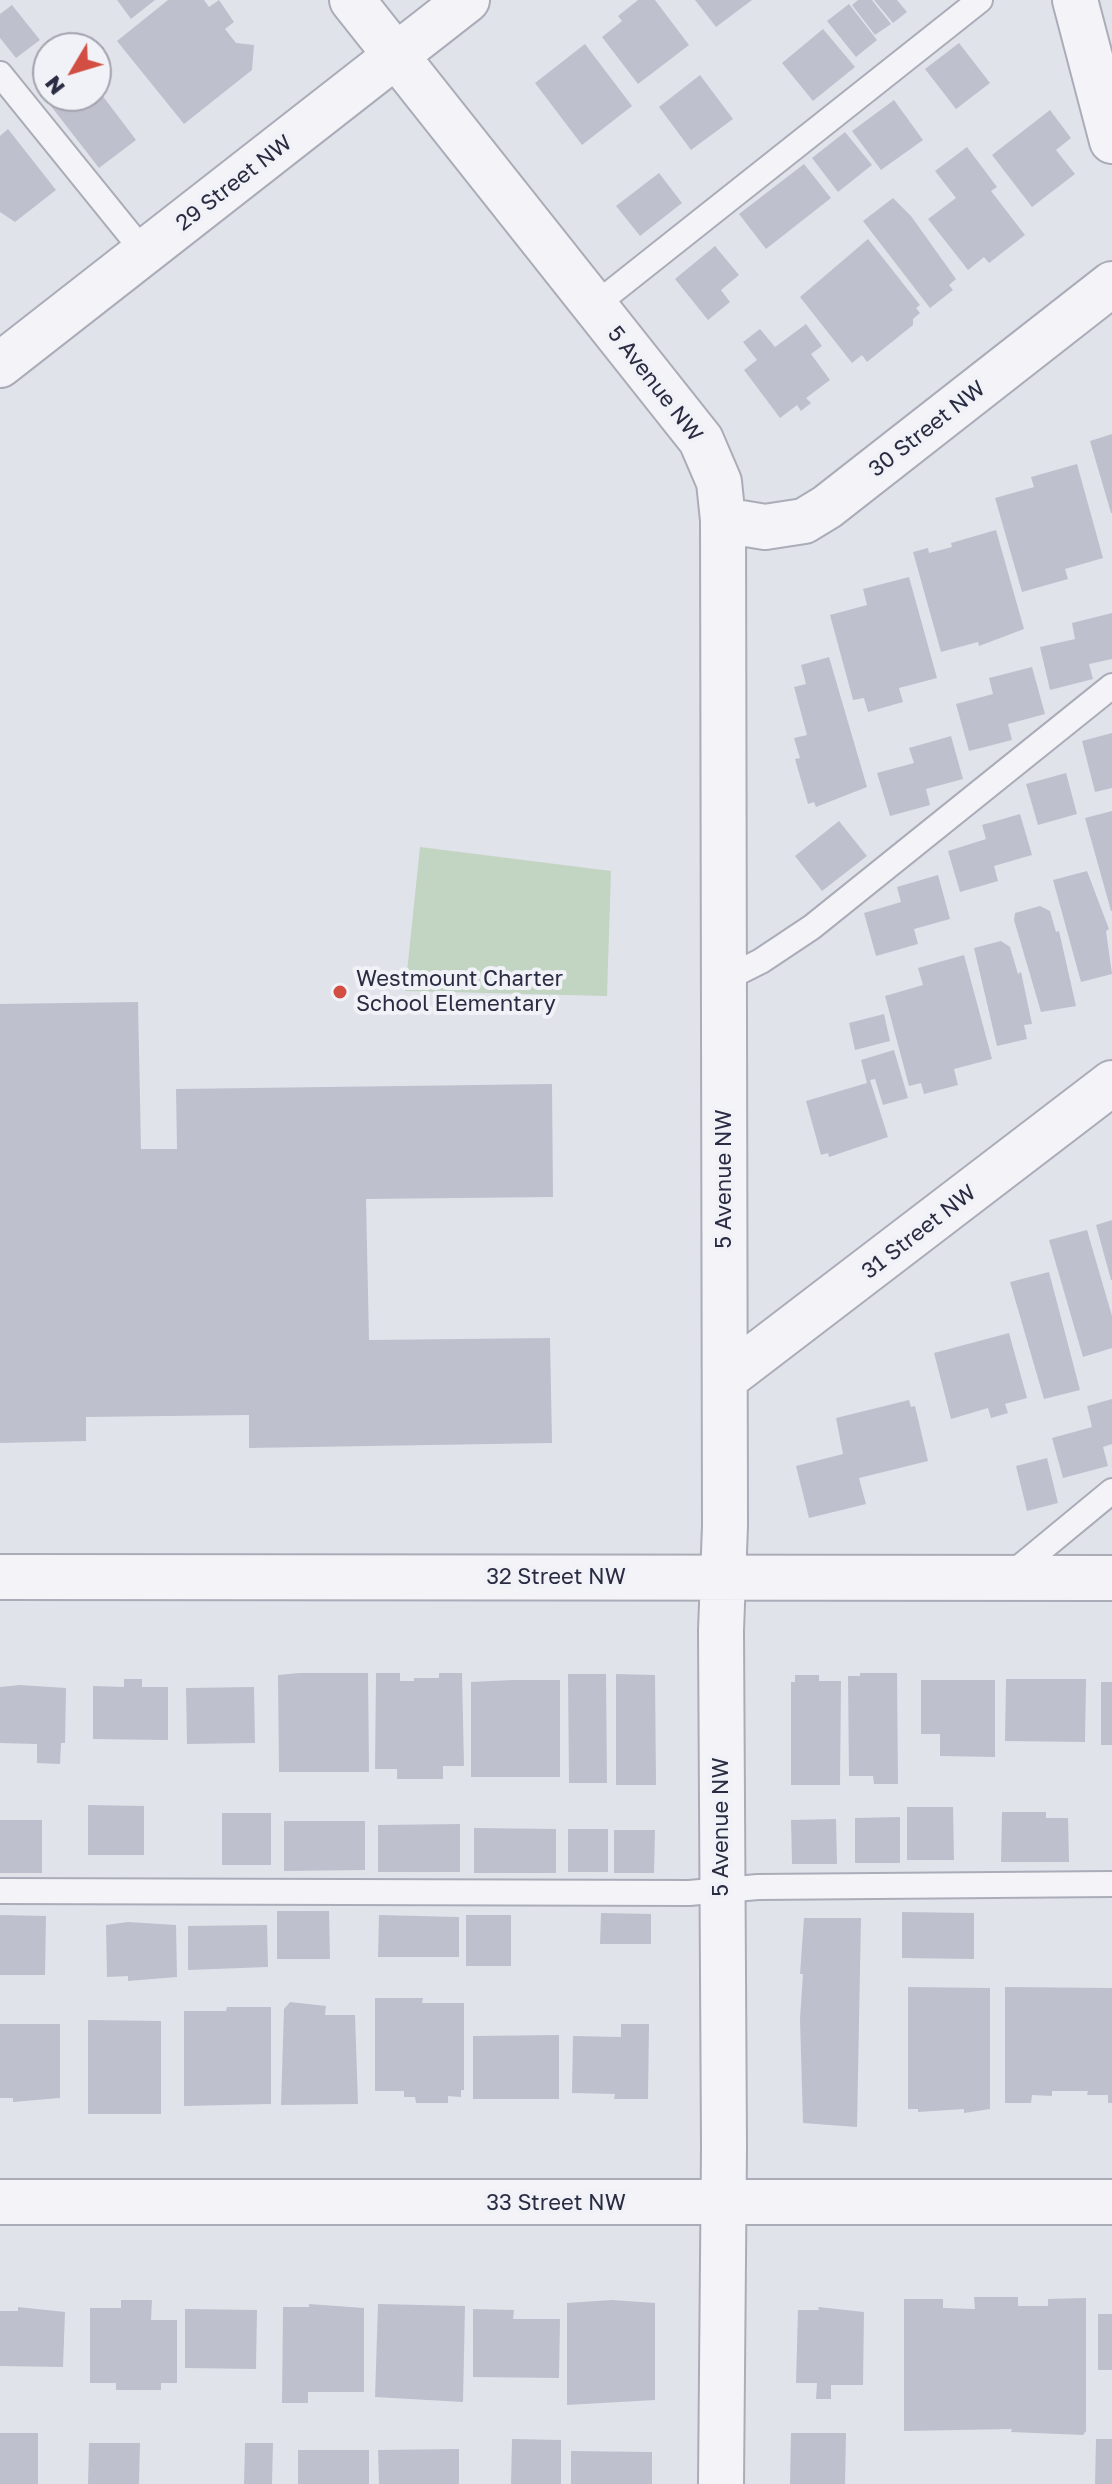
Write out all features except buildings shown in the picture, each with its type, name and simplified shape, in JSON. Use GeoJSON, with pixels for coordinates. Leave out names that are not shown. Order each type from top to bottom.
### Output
{"type":"FeatureCollection","features":[{"type":"Feature","properties":{"kind":"street","name":"5 Avenue NW"},"geometry":{"type":"LineString","coordinates":[[352,0],[701,440],[719,482],[723,520],[725,1379],[721,2484]]}},
{"type":"Feature","properties":{"kind":"street","name":"29 Street NW"},"geometry":{"type":"LineString","coordinates":[[0,365],[467,0]]}},
{"type":"Feature","properties":{"kind":"street"},"geometry":{"type":"LineString","coordinates":[[1075,0],[1112,141]]}},
{"type":"Feature","properties":{"kind":"street","name":"30 Street NW"},"geometry":{"type":"LineString","coordinates":[[723,520],[765,527],[804,521],[827,507],[1112,284]]}},
{"type":"Feature","properties":{"kind":"street","name":"31 Street NW"},"geometry":{"type":"LineString","coordinates":[[725,1379],[1112,1083]]}},
{"type":"Feature","properties":{"kind":"street","name":"32 Street NW"},"geometry":{"type":"LineString","coordinates":[[0,1577],[1112,1578]]}},
{"type":"Feature","properties":{"kind":"street","name":"33 Street NW"},"geometry":{"type":"LineString","coordinates":[[0,2202],[1112,2202]]}},
{"type":"Feature","properties":{"kind":"lane"},"geometry":{"type":"LineString","coordinates":[[594,306],[980,0]]}},
{"type":"Feature","properties":{"kind":"lane"},"geometry":{"type":"LineString","coordinates":[[0,74],[144,252]]}},
{"type":"Feature","properties":{"kind":"lane"},"geometry":{"type":"LineString","coordinates":[[723,980],[761,961],[812,927],[1112,686]]}},
{"type":"Feature","properties":{"kind":"lane"},"geometry":{"type":"LineString","coordinates":[[1008,1577],[1112,1491]]}},
{"type":"Feature","properties":{"kind":"lane"},"geometry":{"type":"LineString","coordinates":[[0,1891],[689,1893],[1112,1884]]}},
{"type":"Feature","properties":{"kind":"green space"},"geometry":{"type":"Polygon","coordinates":[[[420,847],[611,871],[607,996],[405,991],[420,847]]]}},
{"type":"Feature","properties":{"kind":"place","name":"Westmount Charter School Elementary"},"geometry":{"type":"Point","coordinates":[340,992]}}]}
